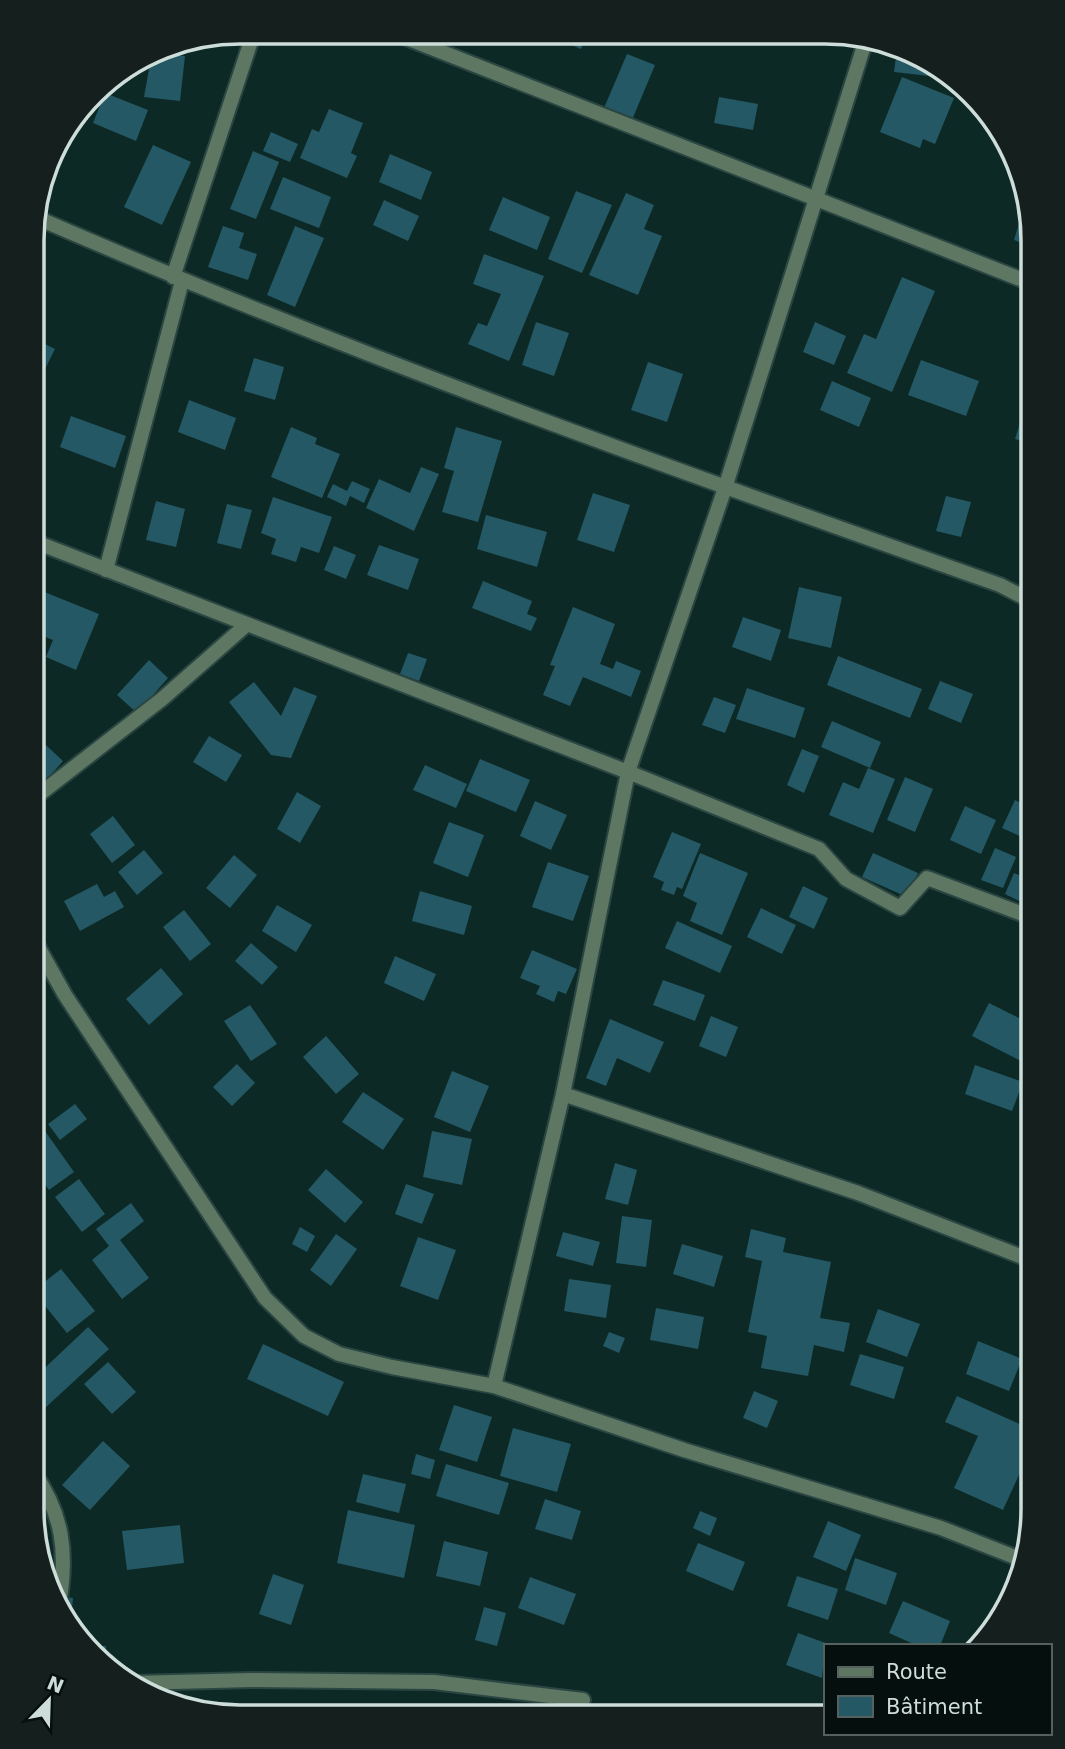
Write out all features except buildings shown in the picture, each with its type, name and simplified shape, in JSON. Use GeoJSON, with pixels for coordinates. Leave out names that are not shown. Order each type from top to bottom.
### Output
{"type":"FeatureCollection","features":[{"type":"Feature","properties":{"kind":"street"},"geometry":{"type":"LineString","coordinates":[[106,570],[178,279],[250,44]]}},
{"type":"Feature","properties":{"kind":"street"},"geometry":{"type":"LineString","coordinates":[[421,44],[1021,279]]}},
{"type":"Feature","properties":{"kind":"street"},"geometry":{"type":"LineString","coordinates":[[494,1386],[563,1094],[628,772],[725,488],[863,47]]}},
{"type":"Feature","properties":{"kind":"street"},"geometry":{"type":"LineString","coordinates":[[45,221],[178,279],[725,488],[1000,585],[1021,596]]}},
{"type":"Feature","properties":{"kind":"street"},"geometry":{"type":"LineString","coordinates":[[44,545],[819,849],[846,879],[900,908],[927,878],[1021,913]]}},
{"type":"Feature","properties":{"kind":"street"},"geometry":{"type":"LineString","coordinates":[[44,791],[162,699],[245,626]]}},
{"type":"Feature","properties":{"kind":"street"},"geometry":{"type":"LineString","coordinates":[[44,957],[65,995],[265,1298],[304,1336],[339,1354],[494,1386],[684,1450],[941,1528],[1015,1557]]}},
{"type":"Feature","properties":{"kind":"street"},"geometry":{"type":"LineString","coordinates":[[563,1094],[858,1193],[1021,1256]]}},
{"type":"Feature","properties":{"kind":"street"},"geometry":{"type":"LineString","coordinates":[[44,1486],[49,1493],[64,1543],[60,1588]]}},
{"type":"Feature","properties":{"kind":"street"},"geometry":{"type":"LineString","coordinates":[[149,1683],[252,1680],[433,1682],[583,1700]]}}]}
